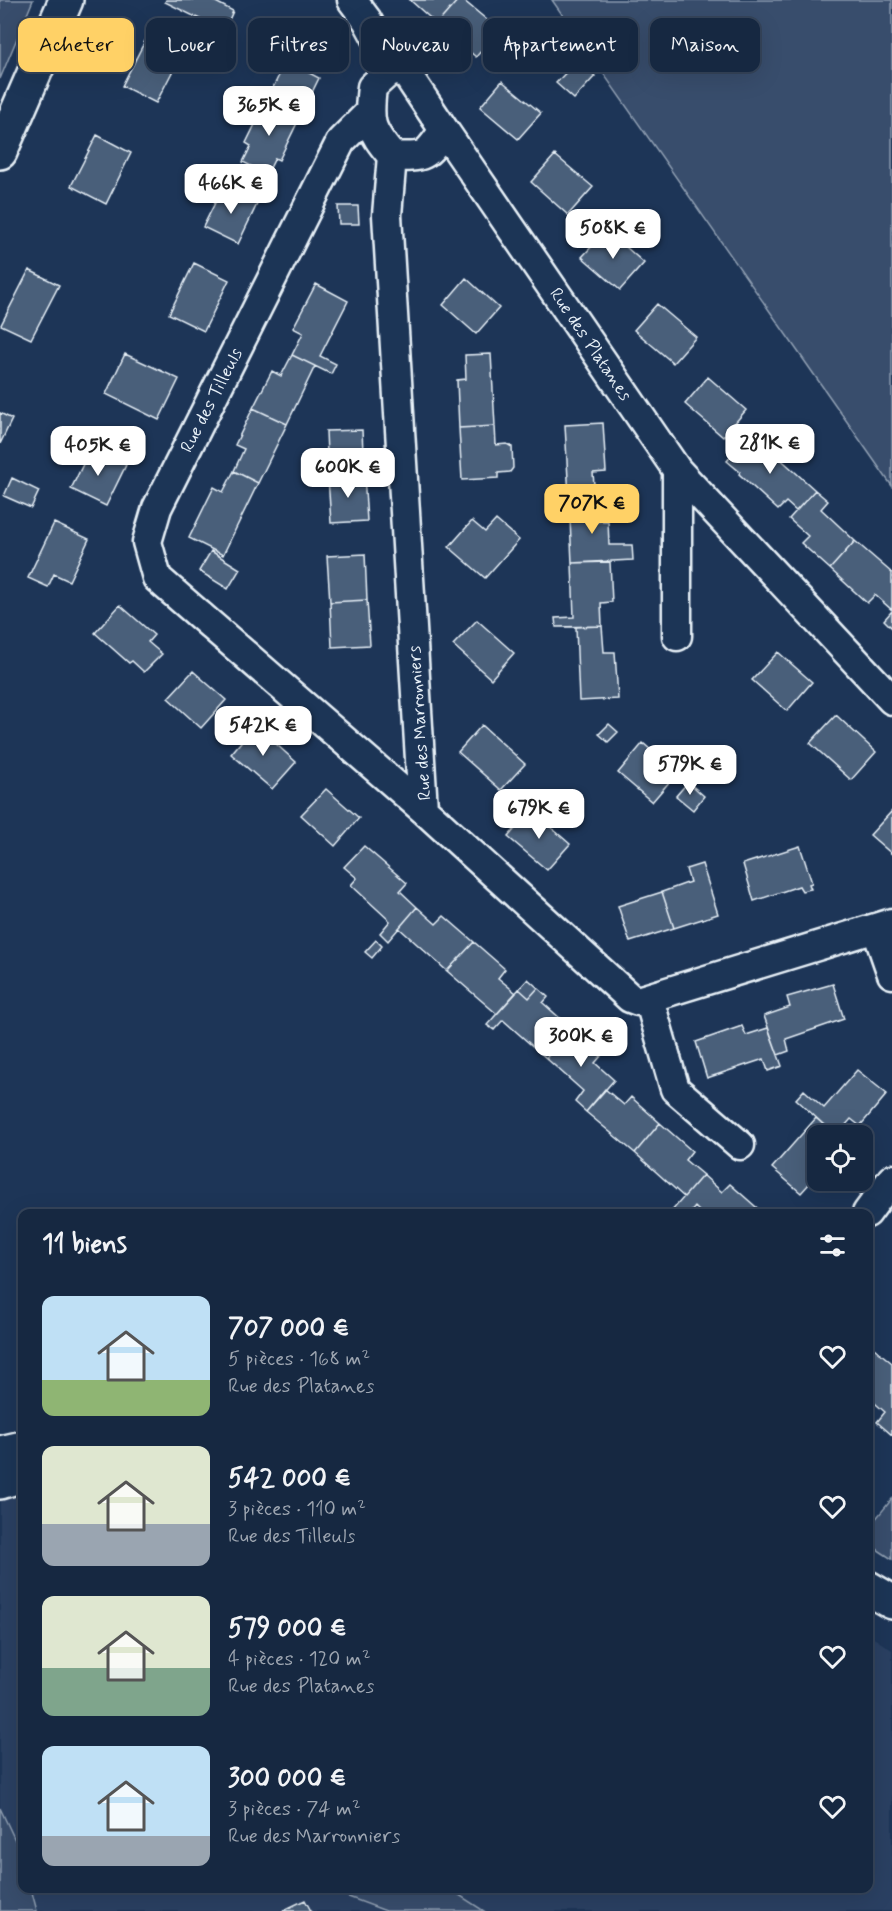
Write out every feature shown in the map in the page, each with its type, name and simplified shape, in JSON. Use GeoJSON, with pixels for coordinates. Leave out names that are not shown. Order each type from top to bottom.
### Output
{"type":"FeatureCollection","features":[{"type":"Feature","properties":{"kind":"main road"},"geometry":{"type":"LineString","coordinates":[[0,104],[45,0]]}},
{"type":"Feature","properties":{"kind":"main road"},"geometry":{"type":"LineString","coordinates":[[0,152],[66,0]]}},
{"type":"Feature","properties":{"kind":"main road"},"geometry":{"type":"LineString","coordinates":[[0,1453],[18,1449]]}},
{"type":"Feature","properties":{"kind":"main road"},"geometry":{"type":"LineString","coordinates":[[0,1482],[18,1476]]}},
{"type":"Feature","properties":{"kind":"main road"},"geometry":{"type":"LineString","coordinates":[[873,1591],[892,1602]]}},
{"type":"Feature","properties":{"kind":"street"},"geometry":{"type":"LineString","coordinates":[[352,0],[366,18]]}},
{"type":"Feature","properties":{"kind":"street"},"geometry":{"type":"LineString","coordinates":[[389,72],[372,87],[369,113],[376,137],[392,156],[413,157],[429,152],[444,130],[406,74],[402,72]]}},
{"type":"Feature","properties":{"kind":"street","name":"Rue des Tilleuls"},"geometry":{"type":"LineString","coordinates":[[369,113],[341,141],[157,508],[147,542],[157,578],[423,808]]}},
{"type":"Feature","properties":{"kind":"street","name":"Rue des Platanes"},"geometry":{"type":"LineString","coordinates":[[444,130],[677,470],[892,700]]}},
{"type":"Feature","properties":{"kind":"street","name":"Rue des Marronniers"},"geometry":{"type":"LineString","coordinates":[[392,156],[387,215],[423,808],[630,998],[638,1001],[649,999]]}},
{"type":"Feature","properties":{"kind":"street"},"geometry":{"type":"LineString","coordinates":[[677,470],[678,636]]}},
{"type":"Feature","properties":{"kind":"street"},"geometry":{"type":"LineString","coordinates":[[740,1145],[675,1089],[649,999],[884,925],[892,974]]}},
{"type":"Feature","properties":{"kind":"street"},"geometry":{"type":"LineString","coordinates":[[870,1209],[892,1179]]}},
{"type":"Feature","properties":{"kind":"shaded area"},"geometry":{"type":"Polygon","coordinates":[[[0,0],[33,0],[25,18],[18,18],[18,36],[0,79],[0,0]]]}},
{"type":"Feature","properties":{"kind":"shaded area"},"geometry":{"type":"Polygon","coordinates":[[[552,0],[892,0],[892,486],[602,72],[638,72],[638,18],[565,18],[552,0]]]}},
{"type":"Feature","properties":{"kind":"shaded area"},"geometry":{"type":"Polygon","coordinates":[[[18,1496],[18,1893],[873,1893],[873,1638],[892,1650],[892,1911],[0,1911],[0,1499],[18,1496]]]}},
{"type":"Feature","properties":{"kind":"shaded area"},"geometry":{"type":"Polygon","coordinates":[[[892,1499],[892,1559],[873,1547],[873,1522],[892,1499]]]}},
{"type":"Feature","properties":{"kind":"shaded area"},"geometry":{"type":"Polygon","coordinates":[[[0,1808],[18,1846],[18,1893],[32,1893],[37,1911],[0,1911],[0,1808]]]}},
{"type":"Feature","properties":{"kind":"shaded area"},"geometry":{"type":"Polygon","coordinates":[[[338,1893],[456,1893],[484,1911],[386,1911],[338,1893]]]}},
{"type":"Feature","properties":{"kind":"building"},"geometry":{"type":"Polygon","coordinates":[[[166,0],[212,0],[233,11],[230,18],[198,18],[165,2],[166,0]]]}},
{"type":"Feature","properties":{"kind":"building"},"geometry":{"type":"Polygon","coordinates":[[[410,0],[458,0],[442,18],[430,18],[410,0]]]}},
{"type":"Feature","properties":{"kind":"building"},"geometry":{"type":"Polygon","coordinates":[[[458,0],[463,0],[485,18],[483,49],[476,57],[471,53],[471,18],[442,18],[458,0]]]}},
{"type":"Feature","properties":{"kind":"building"},"geometry":{"type":"Polygon","coordinates":[[[146,39],[146,72],[172,72],[156,103],[122,86],[129,72],[134,72],[134,62],[146,39]]]}},
{"type":"Feature","properties":{"kind":"building"},"geometry":{"type":"Polygon","coordinates":[[[281,72],[307,72],[319,78],[299,119],[266,102],[281,72]]]}},
{"type":"Feature","properties":{"kind":"building"},"geometry":{"type":"Polygon","coordinates":[[[567,72],[591,72],[595,76],[574,99],[556,83],[567,72]]]}},
{"type":"Feature","properties":{"kind":"building"},"geometry":{"type":"Polygon","coordinates":[[[502,81],[541,113],[518,139],[480,107],[502,81]]]}},
{"type":"Feature","properties":{"kind":"building"},"geometry":{"type":"Polygon","coordinates":[[[266,102],[299,119],[279,160],[275,158],[267,174],[243,162],[251,146],[246,143],[266,102]]]}},
{"type":"Feature","properties":{"kind":"building"},"geometry":{"type":"Polygon","coordinates":[[[97,135],[131,153],[106,204],[71,186],[97,135]]]}},
{"type":"Feature","properties":{"kind":"building"},"geometry":{"type":"Polygon","coordinates":[[[555,155],[593,187],[568,215],[531,182],[555,155]]]}},
{"type":"Feature","properties":{"kind":"building"},"geometry":{"type":"Polygon","coordinates":[[[224,185],[258,202],[238,244],[203,227],[224,185]]]}},
{"type":"Feature","properties":{"kind":"building"},"geometry":{"type":"Polygon","coordinates":[[[338,206],[358,206],[359,224],[339,224],[338,206]]]}},
{"type":"Feature","properties":{"kind":"building"},"geometry":{"type":"Polygon","coordinates":[[[607,230],[644,263],[620,290],[582,257],[607,230]]]}},
{"type":"Feature","properties":{"kind":"building"},"geometry":{"type":"Polygon","coordinates":[[[194,263],[229,280],[204,331],[169,314],[194,263]]]}},
{"type":"Feature","properties":{"kind":"building"},"geometry":{"type":"Polygon","coordinates":[[[29,270],[59,285],[31,339],[1,325],[29,270]]]}},
{"type":"Feature","properties":{"kind":"building"},"geometry":{"type":"Polygon","coordinates":[[[466,278],[499,308],[476,334],[443,305],[466,278]]]}},
{"type":"Feature","properties":{"kind":"building"},"geometry":{"type":"Polygon","coordinates":[[[316,284],[348,301],[320,356],[336,364],[331,374],[292,355],[303,333],[293,328],[316,284]]]}},
{"type":"Feature","properties":{"kind":"building"},"geometry":{"type":"Polygon","coordinates":[[[657,304],[696,337],[673,363],[634,330],[657,304]]]}},
{"type":"Feature","properties":{"kind":"building"},"geometry":{"type":"Polygon","coordinates":[[[125,354],[179,379],[159,420],[106,394],[125,354]]]}},
{"type":"Feature","properties":{"kind":"building"},"geometry":{"type":"Polygon","coordinates":[[[491,354],[495,426],[459,428],[457,380],[466,379],[465,355],[491,354]]]}},
{"type":"Feature","properties":{"kind":"building"},"geometry":{"type":"Polygon","coordinates":[[[292,355],[315,366],[287,424],[253,408],[272,371],[281,376],[292,355]]]}},
{"type":"Feature","properties":{"kind":"building"},"geometry":{"type":"Polygon","coordinates":[[[708,377],[746,410],[723,437],[685,404],[708,377]]]}},
{"type":"Feature","properties":{"kind":"building"},"geometry":{"type":"Polygon","coordinates":[[[253,408],[287,424],[258,483],[234,471],[244,449],[235,445],[253,408]]]}},
{"type":"Feature","properties":{"kind":"building"},"geometry":{"type":"Polygon","coordinates":[[[0,413],[12,419],[0,444],[0,413]]]}},
{"type":"Feature","properties":{"kind":"building"},"geometry":{"type":"Polygon","coordinates":[[[603,423],[606,472],[593,473],[595,496],[569,497],[565,425],[603,423]]]}},
{"type":"Feature","properties":{"kind":"building"},"geometry":{"type":"Polygon","coordinates":[[[495,426],[496,445],[507,444],[512,447],[513,468],[510,472],[498,473],[498,478],[462,480],[459,428],[495,426]]]}},
{"type":"Feature","properties":{"kind":"building"},"geometry":{"type":"Polygon","coordinates":[[[362,430],[364,475],[328,477],[326,431],[362,430]]]}},
{"type":"Feature","properties":{"kind":"building"},"geometry":{"type":"Polygon","coordinates":[[[105,431],[129,443],[120,462],[96,450],[105,431]]]}},
{"type":"Feature","properties":{"kind":"building"},"geometry":{"type":"Polygon","coordinates":[[[750,435],[763,447],[765,445],[815,490],[796,511],[786,502],[778,510],[727,461],[750,435]]]}},
{"type":"Feature","properties":{"kind":"building"},"geometry":{"type":"Polygon","coordinates":[[[91,448],[126,465],[106,506],[71,489],[91,448]]]}},
{"type":"Feature","properties":{"kind":"building"},"geometry":{"type":"Polygon","coordinates":[[[234,471],[258,483],[223,555],[189,538],[214,487],[223,492],[234,471]]]}},
{"type":"Feature","properties":{"kind":"building"},"geometry":{"type":"Polygon","coordinates":[[[364,475],[367,521],[331,523],[328,477],[364,475]]]}},
{"type":"Feature","properties":{"kind":"building"},"geometry":{"type":"Polygon","coordinates":[[[12,478],[39,491],[31,508],[4,496],[12,478]]]}},
{"type":"Feature","properties":{"kind":"building"},"geometry":{"type":"Polygon","coordinates":[[[815,490],[828,501],[821,509],[855,541],[830,569],[801,543],[808,536],[789,519],[815,490]]]}},
{"type":"Feature","properties":{"kind":"building"},"geometry":{"type":"Polygon","coordinates":[[[595,496],[596,522],[608,521],[609,545],[632,545],[633,560],[572,563],[569,497],[595,496]]]}},
{"type":"Feature","properties":{"kind":"building"},"geometry":{"type":"Polygon","coordinates":[[[608,510],[608,521],[596,522],[596,511],[608,510]]]}},
{"type":"Feature","properties":{"kind":"building"},"geometry":{"type":"Polygon","coordinates":[[[496,520],[519,540],[485,578],[449,547],[472,521],[485,532],[496,520]]]}},
{"type":"Feature","properties":{"kind":"building"},"geometry":{"type":"Polygon","coordinates":[[[54,523],[89,539],[69,581],[54,574],[48,587],[28,578],[54,523]]]}},
{"type":"Feature","properties":{"kind":"building"},"geometry":{"type":"Polygon","coordinates":[[[855,541],[892,573],[892,610],[875,595],[867,603],[830,569],[855,541]]]}},
{"type":"Feature","properties":{"kind":"building"},"geometry":{"type":"Polygon","coordinates":[[[211,551],[240,569],[228,589],[199,571],[211,551]]]}},
{"type":"Feature","properties":{"kind":"building"},"geometry":{"type":"Polygon","coordinates":[[[365,554],[367,600],[330,602],[327,556],[365,554]]]}},
{"type":"Feature","properties":{"kind":"building"},"geometry":{"type":"Polygon","coordinates":[[[610,562],[612,602],[601,603],[602,626],[556,627],[555,618],[574,617],[572,563],[610,562]]]}},
{"type":"Feature","properties":{"kind":"building"},"geometry":{"type":"Polygon","coordinates":[[[367,600],[370,645],[332,647],[330,602],[367,600]]]}},
{"type":"Feature","properties":{"kind":"building"},"geometry":{"type":"Polygon","coordinates":[[[120,605],[154,635],[148,642],[162,654],[144,672],[132,661],[129,663],[95,633],[120,605]]]}},
{"type":"Feature","properties":{"kind":"building"},"geometry":{"type":"Polygon","coordinates":[[[892,611],[892,628],[884,620],[892,611]]]}},
{"type":"Feature","properties":{"kind":"building"},"geometry":{"type":"Polygon","coordinates":[[[477,620],[514,653],[491,679],[453,645],[477,620]]]}},
{"type":"Feature","properties":{"kind":"building"},"geometry":{"type":"Polygon","coordinates":[[[602,626],[604,652],[615,652],[618,699],[579,701],[576,627],[602,626]]]}},
{"type":"Feature","properties":{"kind":"building"},"geometry":{"type":"Polygon","coordinates":[[[778,652],[812,682],[787,711],[752,680],[778,652]]]}},
{"type":"Feature","properties":{"kind":"building"},"geometry":{"type":"Polygon","coordinates":[[[193,671],[226,700],[201,728],[168,698],[193,671]]]}},
{"type":"Feature","properties":{"kind":"building"},"geometry":{"type":"Polygon","coordinates":[[[836,715],[876,752],[851,780],[810,743],[836,715]]]}},
{"type":"Feature","properties":{"kind":"building"},"geometry":{"type":"Polygon","coordinates":[[[609,724],[618,732],[608,742],[599,734],[609,724]]]}},
{"type":"Feature","properties":{"kind":"building"},"geometry":{"type":"Polygon","coordinates":[[[255,725],[296,762],[272,789],[231,754],[255,725]]]}},
{"type":"Feature","properties":{"kind":"building"},"geometry":{"type":"Polygon","coordinates":[[[482,725],[525,764],[501,790],[458,752],[482,725]]]}},
{"type":"Feature","properties":{"kind":"building"},"geometry":{"type":"Polygon","coordinates":[[[643,743],[677,773],[652,802],[618,773],[643,743]]]}},
{"type":"Feature","properties":{"kind":"building"},"geometry":{"type":"Polygon","coordinates":[[[688,782],[704,796],[693,810],[676,796],[688,782]]]}},
{"type":"Feature","properties":{"kind":"building"},"geometry":{"type":"Polygon","coordinates":[[[326,789],[359,818],[335,846],[301,815],[326,789]]]}},
{"type":"Feature","properties":{"kind":"building"},"geometry":{"type":"Polygon","coordinates":[[[531,810],[570,844],[547,870],[508,837],[531,810]]]}},
{"type":"Feature","properties":{"kind":"building"},"geometry":{"type":"Polygon","coordinates":[[[892,811],[892,854],[870,835],[892,811]]]}},
{"type":"Feature","properties":{"kind":"building"},"geometry":{"type":"Polygon","coordinates":[[[364,846],[407,883],[400,891],[417,907],[388,941],[380,933],[390,921],[351,885],[357,878],[344,867],[364,846]]]}},
{"type":"Feature","properties":{"kind":"building"},"geometry":{"type":"Polygon","coordinates":[[[800,846],[812,883],[809,884],[811,889],[802,891],[799,886],[754,901],[743,864],[800,846]]]}},
{"type":"Feature","properties":{"kind":"building"},"geometry":{"type":"Polygon","coordinates":[[[702,864],[718,914],[674,928],[662,892],[690,882],[686,869],[702,864]]]}},
{"type":"Feature","properties":{"kind":"building"},"geometry":{"type":"Polygon","coordinates":[[[662,892],[674,928],[630,942],[618,906],[662,892]]]}},
{"type":"Feature","properties":{"kind":"building"},"geometry":{"type":"Polygon","coordinates":[[[417,907],[436,924],[444,916],[474,942],[447,971],[399,928],[417,907]]]}},
{"type":"Feature","properties":{"kind":"building"},"geometry":{"type":"Polygon","coordinates":[[[376,940],[382,946],[372,958],[365,952],[376,940]]]}},
{"type":"Feature","properties":{"kind":"building"},"geometry":{"type":"Polygon","coordinates":[[[474,942],[505,969],[498,978],[516,993],[497,1014],[447,971],[474,942]]]}},
{"type":"Feature","properties":{"kind":"building"},"geometry":{"type":"Polygon","coordinates":[[[528,979],[538,988],[529,998],[519,989],[528,979]]]}},
{"type":"Feature","properties":{"kind":"building"},"geometry":{"type":"Polygon","coordinates":[[[833,984],[844,1019],[786,1039],[789,1051],[778,1055],[764,1016],[790,1007],[787,997],[833,984]]]}},
{"type":"Feature","properties":{"kind":"building"},"geometry":{"type":"Polygon","coordinates":[[[538,988],[548,997],[543,1003],[572,1029],[546,1058],[503,1020],[494,1030],[487,1025],[519,989],[529,998],[538,988]]]}},
{"type":"Feature","properties":{"kind":"building"},"geometry":{"type":"Polygon","coordinates":[[[742,1026],[746,1035],[768,1028],[782,1066],[768,1071],[764,1059],[707,1078],[696,1042],[742,1026]]]}},
{"type":"Feature","properties":{"kind":"building"},"geometry":{"type":"Polygon","coordinates":[[[572,1029],[601,1056],[595,1063],[614,1080],[586,1112],[575,1102],[583,1091],[546,1058],[572,1029]]]}},
{"type":"Feature","properties":{"kind":"building"},"geometry":{"type":"Polygon","coordinates":[[[857,1070],[887,1094],[861,1125],[851,1119],[846,1125],[824,1125],[796,1099],[804,1090],[824,1108],[857,1070]]]}},
{"type":"Feature","properties":{"kind":"building"},"geometry":{"type":"Polygon","coordinates":[[[605,1089],[624,1105],[631,1097],[660,1123],[635,1153],[586,1112],[605,1089]]]}},
{"type":"Feature","properties":{"kind":"building"},"geometry":{"type":"Polygon","coordinates":[[[816,1118],[824,1125],[810,1125],[816,1118]]]}},
{"type":"Feature","properties":{"kind":"building"},"geometry":{"type":"Polygon","coordinates":[[[660,1123],[692,1151],[685,1160],[703,1175],[684,1197],[635,1153],[660,1123]]]}},
{"type":"Feature","properties":{"kind":"building"},"geometry":{"type":"Polygon","coordinates":[[[807,1128],[807,1186],[801,1193],[772,1168],[807,1128]]]}},
{"type":"Feature","properties":{"kind":"building"},"geometry":{"type":"Polygon","coordinates":[[[703,1175],[722,1192],[730,1184],[758,1209],[697,1209],[695,1207],[693,1209],[673,1209],[703,1175]]]}},
{"type":"Feature","properties":{"kind":"building"},"geometry":{"type":"Polygon","coordinates":[[[873,1347],[892,1363],[892,1435],[877,1422],[885,1412],[873,1401],[873,1347]]]}},
{"type":"Feature","properties":{"kind":"building"},"geometry":{"type":"Polygon","coordinates":[[[305,1900],[311,1911],[282,1911],[305,1900]]]}}]}
